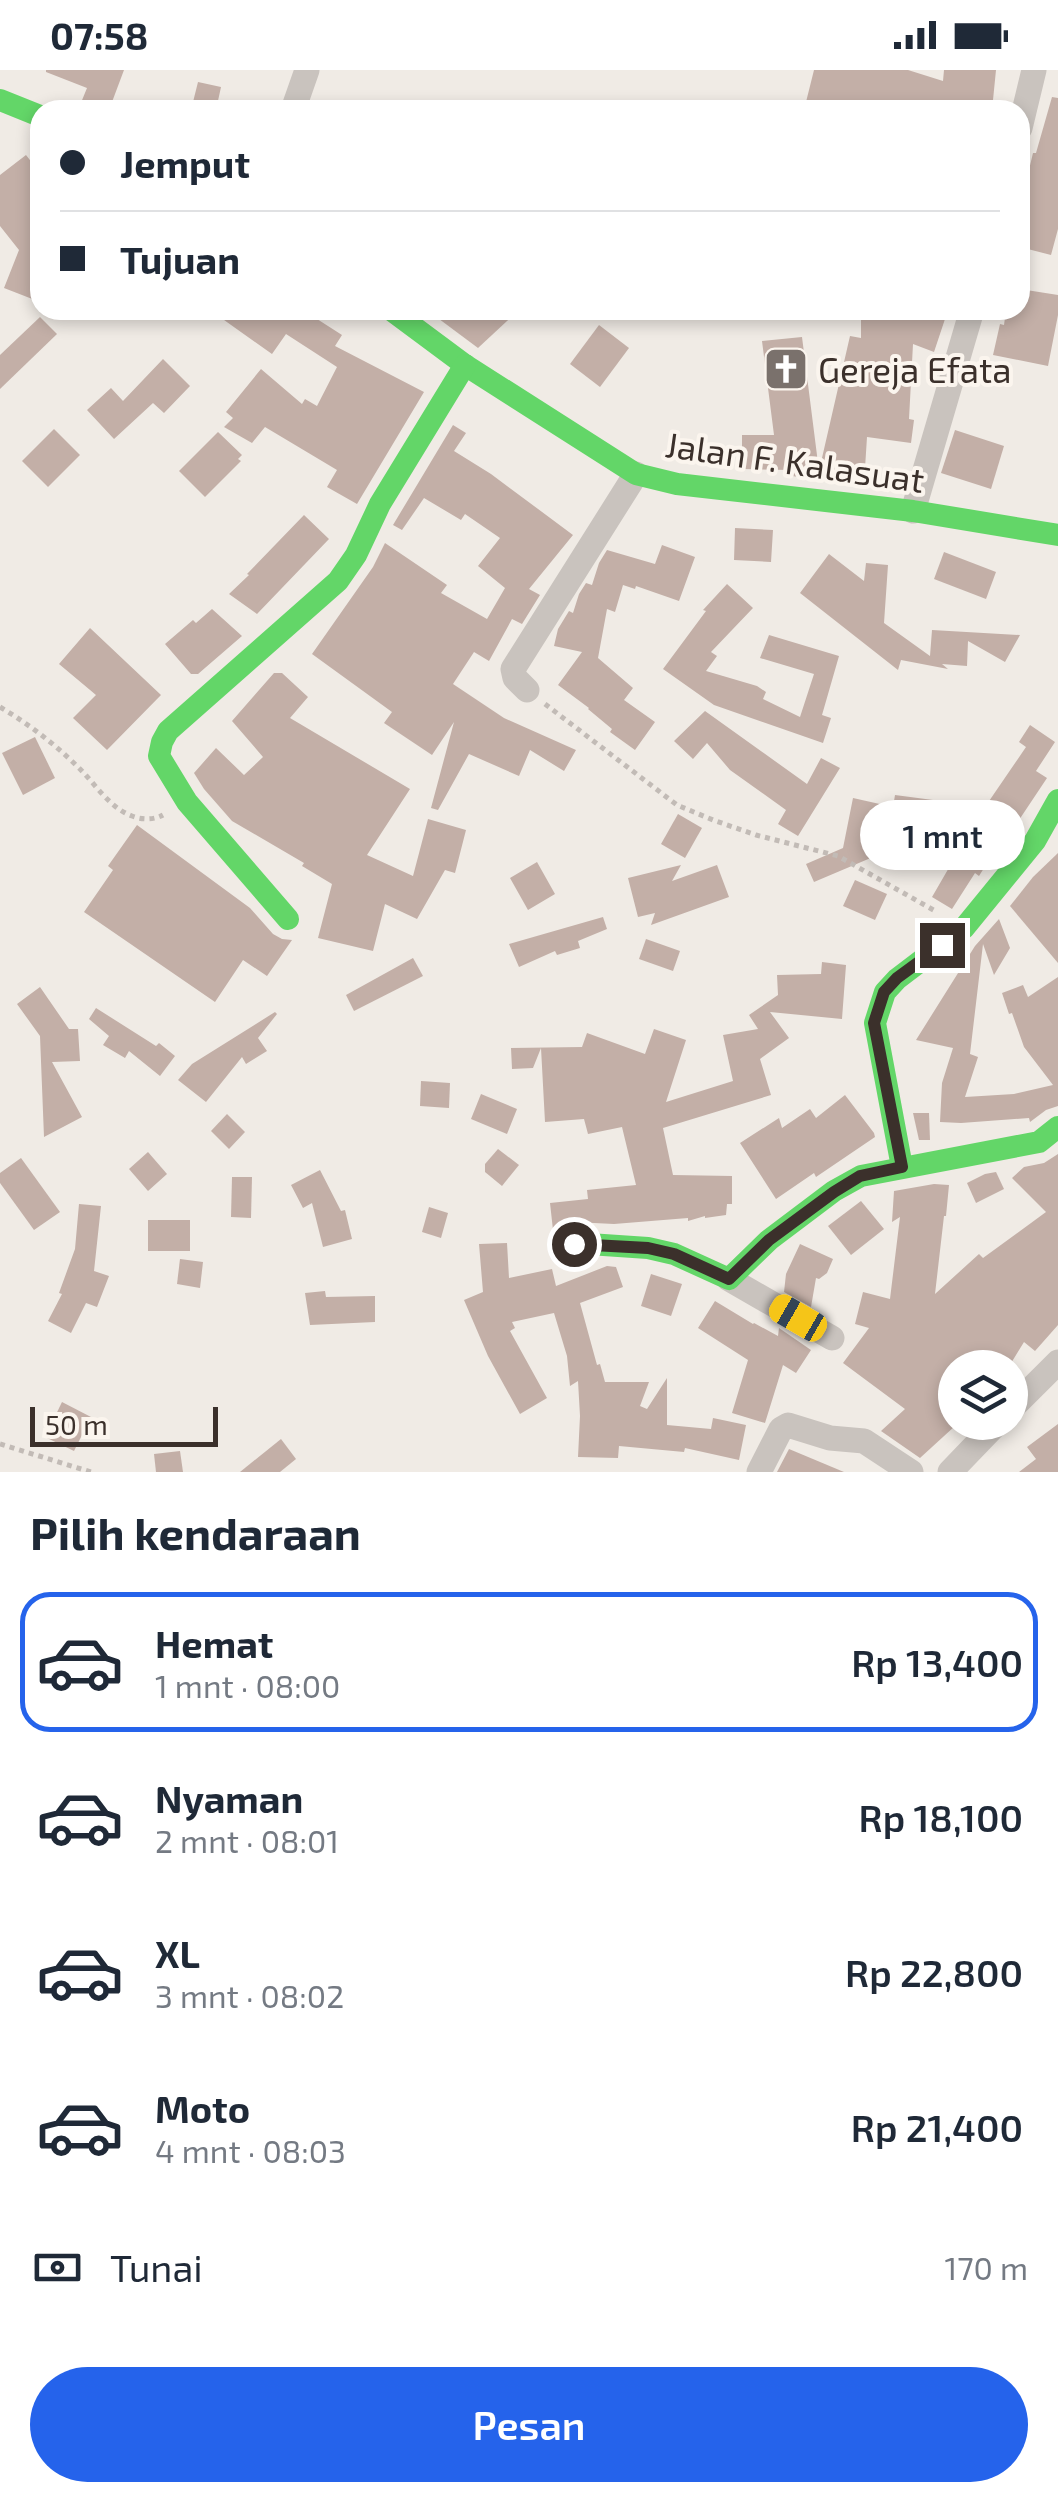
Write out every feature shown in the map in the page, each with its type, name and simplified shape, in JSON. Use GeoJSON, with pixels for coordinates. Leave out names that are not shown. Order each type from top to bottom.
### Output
{"type":"FeatureCollection","features":[{"type":"Feature","properties":{"kind":"street"},"geometry":{"type":"LineString","coordinates":[[296,100],[306,70]]}},
{"type":"Feature","properties":{"kind":"street"},"geometry":{"type":"LineString","coordinates":[[1027,100],[1034,70]]}},
{"type":"Feature","properties":{"kind":"street"},"geometry":{"type":"LineString","coordinates":[[0,100],[30,112]]}},
{"type":"Feature","properties":{"kind":"street","name":"Jalan F. Kalasuat"},"geometry":{"type":"LineString","coordinates":[[404,320],[465,365],[636,474],[676,484],[912,511],[1058,535]]}},
{"type":"Feature","properties":{"kind":"street"},"geometry":{"type":"LineString","coordinates":[[912,511],[969,320]]}},
{"type":"Feature","properties":{"kind":"street"},"geometry":{"type":"LineString","coordinates":[[288,920],[188,802],[159,756],[162,742],[168,731],[338,581],[465,365]]}},
{"type":"Feature","properties":{"kind":"street"},"geometry":{"type":"LineString","coordinates":[[526,690],[515,678],[513,669],[636,474]]}},
{"type":"Feature","properties":{"kind":"street"},"geometry":{"type":"LineString","coordinates":[[902,1167],[874,1023],[884,992],[964,928],[1034,841],[1058,800]]}},
{"type":"Feature","properties":{"kind":"street"},"geometry":{"type":"LineString","coordinates":[[729,1279],[769,1240],[860,1176],[1039,1142],[1058,1126]]}},
{"type":"Feature","properties":{"kind":"street"},"geometry":{"type":"LineString","coordinates":[[574,1244],[648,1248],[674,1254],[729,1279],[832,1338]]}},
{"type":"Feature","properties":{"kind":"street"},"geometry":{"type":"LineString","coordinates":[[1028,1392],[1058,1362]]}},
{"type":"Feature","properties":{"kind":"street"},"geometry":{"type":"LineString","coordinates":[[758,1472],[788,1424],[830,1438],[864,1441],[911,1472]]}},
{"type":"Feature","properties":{"kind":"street"},"geometry":{"type":"LineString","coordinates":[[950,1472],[981,1440]]}},
{"type":"Feature","properties":{"kind":"path"},"geometry":{"type":"LineString","coordinates":[[526,690],[677,805],[756,834],[838,856],[964,928]]}},
{"type":"Feature","properties":{"kind":"path"},"geometry":{"type":"LineString","coordinates":[[0,707],[33,727],[110,802],[133,816],[156,819],[188,802]]}},
{"type":"Feature","properties":{"kind":"path"},"geometry":{"type":"LineString","coordinates":[[0,1444],[91,1472]]}},
{"type":"Feature","properties":{"kind":"building"},"geometry":{"type":"Polygon","coordinates":[[[124,70],[113,100],[82,100],[87,88],[46,72],[124,70]]]}},
{"type":"Feature","properties":{"kind":"building"},"geometry":{"type":"Polygon","coordinates":[[[814,70],[908,70],[943,81],[944,70],[996,70],[993,100],[806,100],[814,70]]]}},
{"type":"Feature","properties":{"kind":"building"},"geometry":{"type":"Polygon","coordinates":[[[198,82],[221,87],[218,100],[194,100],[198,82]]]}},
{"type":"Feature","properties":{"kind":"building"},"geometry":{"type":"Polygon","coordinates":[[[1052,97],[1058,98],[1058,229],[1051,255],[1030,250],[1030,165],[1052,97]]]}},
{"type":"Feature","properties":{"kind":"building"},"geometry":{"type":"Polygon","coordinates":[[[26,155],[30,160],[30,298],[4,288],[19,250],[0,226],[0,175],[26,155]]]}},
{"type":"Feature","properties":{"kind":"building"},"geometry":{"type":"Polygon","coordinates":[[[1030,291],[1058,295],[1048,366],[993,355],[1000,324],[1004,325],[1005,320],[1030,320],[1030,291]]]}},
{"type":"Feature","properties":{"kind":"building"},"geometry":{"type":"Polygon","coordinates":[[[37,320],[43,320],[57,334],[0,389],[0,355],[37,320]]]}},
{"type":"Feature","properties":{"kind":"building"},"geometry":{"type":"Polygon","coordinates":[[[224,320],[319,320],[342,335],[335,346],[424,392],[357,504],[327,487],[337,470],[265,427],[252,443],[224,427],[233,418],[226,412],[261,369],[302,404],[305,399],[317,406],[337,367],[286,334],[272,354],[224,320]]]}},
{"type":"Feature","properties":{"kind":"building"},"geometry":{"type":"Polygon","coordinates":[[[440,320],[508,320],[478,348],[440,320]]]}},
{"type":"Feature","properties":{"kind":"building"},"geometry":{"type":"Polygon","coordinates":[[[861,320],[945,320],[934,352],[913,344],[911,443],[867,437],[864,484],[791,476],[792,470],[742,469],[742,435],[774,435],[762,341],[802,337],[819,471],[850,336],[861,338],[861,320]]]}},
{"type":"Feature","properties":{"kind":"building"},"geometry":{"type":"Polygon","coordinates":[[[599,325],[629,348],[600,387],[570,364],[599,325]]]}},
{"type":"Feature","properties":{"kind":"building"},"geometry":{"type":"Polygon","coordinates":[[[163,359],[190,386],[164,413],[153,403],[114,439],[87,410],[111,388],[123,401],[163,359]]]}},
{"type":"Feature","properties":{"kind":"building"},"geometry":{"type":"Polygon","coordinates":[[[453,425],[466,433],[454,451],[573,535],[529,589],[540,595],[522,624],[512,619],[489,661],[474,652],[453,684],[504,718],[576,750],[564,771],[530,750],[519,776],[469,754],[438,810],[431,808],[454,722],[432,755],[384,723],[392,712],[312,654],[373,567],[385,543],[447,585],[441,593],[487,619],[505,588],[478,566],[500,538],[465,514],[461,520],[424,498],[402,530],[393,525],[453,425]]]}},
{"type":"Feature","properties":{"kind":"building"},"geometry":{"type":"Polygon","coordinates":[[[54,429],[80,455],[48,487],[22,461],[54,429]]]}},
{"type":"Feature","properties":{"kind":"building"},"geometry":{"type":"Polygon","coordinates":[[[955,430],[1004,446],[991,489],[941,473],[955,430]]]}},
{"type":"Feature","properties":{"kind":"building"},"geometry":{"type":"Polygon","coordinates":[[[218,432],[242,455],[238,459],[241,461],[205,497],[179,471],[218,432]]]}},
{"type":"Feature","properties":{"kind":"building"},"geometry":{"type":"Polygon","coordinates":[[[304,515],[329,539],[257,614],[229,594],[304,515]]]}},
{"type":"Feature","properties":{"kind":"building"},"geometry":{"type":"Polygon","coordinates":[[[735,528],[773,530],[771,562],[734,560],[735,528]]]}},
{"type":"Feature","properties":{"kind":"building"},"geometry":{"type":"Polygon","coordinates":[[[662,545],[695,557],[679,601],[623,585],[615,612],[607,609],[598,658],[633,688],[624,700],[655,722],[635,750],[558,685],[582,652],[554,646],[558,629],[569,611],[573,613],[586,583],[592,585],[607,550],[655,564],[662,545]]]}},
{"type":"Feature","properties":{"kind":"building"},"geometry":{"type":"Polygon","coordinates":[[[944,552],[996,572],[986,599],[934,579],[944,552]]]}},
{"type":"Feature","properties":{"kind":"building"},"geometry":{"type":"Polygon","coordinates":[[[829,554],[864,581],[866,563],[888,565],[884,623],[930,656],[932,630],[1020,635],[1005,662],[968,641],[967,666],[942,664],[948,669],[901,660],[898,670],[800,593],[829,554]]]}},
{"type":"Feature","properties":{"kind":"building"},"geometry":{"type":"Polygon","coordinates":[[[727,584],[753,608],[711,652],[717,656],[706,671],[757,686],[766,692],[763,699],[800,717],[814,674],[760,658],[769,635],[839,656],[822,715],[831,718],[823,743],[714,705],[663,669],[706,611],[703,610],[727,584]]]}},
{"type":"Feature","properties":{"kind":"building"},"geometry":{"type":"Polygon","coordinates":[[[212,609],[242,636],[198,674],[191,674],[165,644],[212,609]]]}},
{"type":"Feature","properties":{"kind":"building"},"geometry":{"type":"Polygon","coordinates":[[[90,628],[161,695],[107,750],[73,718],[96,695],[59,664],[90,628]]]}},
{"type":"Feature","properties":{"kind":"building"},"geometry":{"type":"Polygon","coordinates":[[[274,673],[282,673],[308,697],[290,718],[410,789],[367,855],[413,876],[428,819],[466,830],[455,873],[445,870],[417,919],[385,904],[373,951],[318,938],[332,884],[232,821],[194,773],[216,748],[244,775],[263,757],[232,721],[274,673]]]}},
{"type":"Feature","properties":{"kind":"building"},"geometry":{"type":"Polygon","coordinates":[[[705,711],[807,784],[821,758],[840,768],[798,836],[778,824],[786,810],[730,770],[707,743],[693,759],[674,741],[705,711]]]}},
{"type":"Feature","properties":{"kind":"building"},"geometry":{"type":"Polygon","coordinates":[[[1030,725],[1055,742],[1036,771],[1047,778],[999,850],[979,876],[975,873],[952,909],[932,897],[954,859],[929,843],[877,835],[873,857],[814,882],[806,864],[843,848],[853,798],[893,807],[895,795],[933,800],[972,826],[1026,747],[1019,742],[1030,725]]]}},
{"type":"Feature","properties":{"kind":"building"},"geometry":{"type":"Polygon","coordinates":[[[35,737],[55,778],[23,795],[2,753],[35,737]]]}},
{"type":"Feature","properties":{"kind":"building"},"geometry":{"type":"Polygon","coordinates":[[[678,814],[702,828],[685,858],[661,844],[678,814]]]}},
{"type":"Feature","properties":{"kind":"building"},"geometry":{"type":"Polygon","coordinates":[[[137,825],[250,908],[273,934],[292,940],[267,976],[243,960],[215,1002],[84,912],[113,870],[108,866],[137,825]]]}},
{"type":"Feature","properties":{"kind":"building"},"geometry":{"type":"Polygon","coordinates":[[[1058,853],[1058,963],[1010,906],[1058,853]]]}},
{"type":"Feature","properties":{"kind":"building"},"geometry":{"type":"Polygon","coordinates":[[[537,862],[555,894],[528,910],[510,878],[537,862]]]}},
{"type":"Feature","properties":{"kind":"building"},"geometry":{"type":"Polygon","coordinates":[[[681,865],[672,881],[717,865],[729,897],[651,925],[655,913],[638,917],[628,878],[681,865]]]}},
{"type":"Feature","properties":{"kind":"building"},"geometry":{"type":"Polygon","coordinates":[[[855,880],[887,894],[875,920],[843,906],[855,880]]]}},
{"type":"Feature","properties":{"kind":"building"},"geometry":{"type":"Polygon","coordinates":[[[603,917],[607,929],[578,941],[580,948],[557,955],[555,951],[519,967],[509,944],[603,917]]]}},
{"type":"Feature","properties":{"kind":"building"},"geometry":{"type":"Polygon","coordinates":[[[999,919],[1010,948],[994,975],[983,944],[970,1054],[978,1057],[965,1097],[1014,1094],[1053,1085],[1024,1047],[1002,993],[1023,985],[1028,997],[1058,977],[1058,1106],[1030,1122],[1029,1118],[940,1122],[942,1083],[953,1048],[916,1040],[975,946],[999,919]]]}},
{"type":"Feature","properties":{"kind":"building"},"geometry":{"type":"Polygon","coordinates":[[[646,939],[680,951],[673,971],[639,959],[646,939]]]}},
{"type":"Feature","properties":{"kind":"building"},"geometry":{"type":"Polygon","coordinates":[[[413,958],[423,976],[354,1011],[346,995],[413,958]]]}},
{"type":"Feature","properties":{"kind":"building"},"geometry":{"type":"Polygon","coordinates":[[[822,962],[846,965],[842,1019],[770,1012],[789,1038],[760,1059],[771,1095],[663,1128],[673,1175],[732,1176],[732,1204],[727,1204],[726,1215],[688,1221],[574,1222],[553,1230],[550,1203],[588,1199],[587,1190],[636,1185],[622,1127],[588,1134],[584,1119],[545,1122],[541,1048],[533,1068],[512,1069],[511,1048],[582,1047],[587,1033],[645,1054],[654,1029],[686,1040],[666,1102],[733,1081],[723,1035],[758,1029],[749,1015],[778,995],[777,975],[821,974],[822,962]]]}},
{"type":"Feature","properties":{"kind":"building"},"geometry":{"type":"Polygon","coordinates":[[[40,987],[69,1029],[78,1029],[80,1061],[52,1062],[82,1117],[44,1137],[40,1036],[17,1004],[40,987]]]}},
{"type":"Feature","properties":{"kind":"building"},"geometry":{"type":"Polygon","coordinates":[[[96,1008],[175,1056],[160,1076],[129,1051],[125,1058],[103,1045],[109,1036],[89,1019],[96,1008]]]}},
{"type":"Feature","properties":{"kind":"building"},"geometry":{"type":"Polygon","coordinates":[[[275,1012],[258,1038],[267,1051],[246,1064],[242,1057],[206,1102],[178,1080],[192,1064],[275,1012]]]}},
{"type":"Feature","properties":{"kind":"building"},"geometry":{"type":"Polygon","coordinates":[[[421,1081],[450,1083],[449,1108],[420,1106],[421,1081]]]}},
{"type":"Feature","properties":{"kind":"building"},"geometry":{"type":"Polygon","coordinates":[[[481,1094],[517,1109],[507,1134],[471,1119],[481,1094]]]}},
{"type":"Feature","properties":{"kind":"building"},"geometry":{"type":"Polygon","coordinates":[[[845,1095],[875,1137],[776,1199],[740,1143],[779,1118],[782,1128],[810,1109],[816,1118],[845,1095]]]}},
{"type":"Feature","properties":{"kind":"building"},"geometry":{"type":"Polygon","coordinates":[[[913,1113],[929,1113],[930,1140],[919,1140],[913,1113]]]}},
{"type":"Feature","properties":{"kind":"building"},"geometry":{"type":"Polygon","coordinates":[[[227,1114],[245,1132],[229,1149],[211,1131],[227,1114]]]}},
{"type":"Feature","properties":{"kind":"building"},"geometry":{"type":"Polygon","coordinates":[[[498,1149],[519,1165],[502,1186],[485,1172],[485,1164],[498,1149]]]}},
{"type":"Feature","properties":{"kind":"building"},"geometry":{"type":"Polygon","coordinates":[[[148,1152],[167,1174],[148,1191],[129,1169],[148,1152]]]}},
{"type":"Feature","properties":{"kind":"building"},"geometry":{"type":"Polygon","coordinates":[[[1058,1154],[1058,1325],[1035,1351],[1024,1342],[1019,1350],[938,1350],[940,1440],[920,1458],[881,1431],[905,1409],[843,1363],[869,1328],[855,1324],[863,1292],[890,1299],[900,1217],[892,1222],[894,1191],[949,1185],[935,1294],[979,1254],[983,1258],[1046,1212],[1012,1178],[1024,1167],[1044,1163],[1058,1154]]]}},
{"type":"Feature","properties":{"kind":"building"},"geometry":{"type":"Polygon","coordinates":[[[21,1158],[60,1212],[34,1230],[0,1183],[0,1173],[21,1158]]]}},
{"type":"Feature","properties":{"kind":"building"},"geometry":{"type":"Polygon","coordinates":[[[320,1170],[341,1211],[345,1210],[352,1239],[323,1247],[312,1203],[303,1208],[291,1185],[320,1170]]]}},
{"type":"Feature","properties":{"kind":"building"},"geometry":{"type":"Polygon","coordinates":[[[996,1172],[1004,1189],[976,1203],[967,1183],[996,1172]]]}},
{"type":"Feature","properties":{"kind":"building"},"geometry":{"type":"Polygon","coordinates":[[[232,1177],[252,1177],[251,1218],[231,1217],[232,1177]]]}},
{"type":"Feature","properties":{"kind":"building"},"geometry":{"type":"Polygon","coordinates":[[[861,1201],[884,1229],[851,1255],[828,1226],[861,1201]]]}},
{"type":"Feature","properties":{"kind":"building"},"geometry":{"type":"Polygon","coordinates":[[[79,1204],[101,1206],[94,1271],[109,1276],[97,1307],[86,1303],[71,1333],[48,1321],[62,1294],[59,1293],[75,1249],[79,1204]]]}},
{"type":"Feature","properties":{"kind":"building"},"geometry":{"type":"Polygon","coordinates":[[[429,1207],[448,1213],[441,1238],[422,1232],[429,1207]]]}},
{"type":"Feature","properties":{"kind":"building"},"geometry":{"type":"Polygon","coordinates":[[[148,1220],[190,1220],[190,1251],[148,1251],[148,1220]]]}},
{"type":"Feature","properties":{"kind":"building"},"geometry":{"type":"Polygon","coordinates":[[[507,1243],[509,1278],[552,1269],[556,1286],[607,1266],[616,1267],[623,1287],[580,1303],[605,1382],[649,1382],[640,1406],[647,1409],[667,1378],[667,1425],[711,1429],[713,1418],[746,1425],[739,1460],[685,1448],[684,1452],[619,1446],[618,1458],[578,1457],[578,1381],[570,1386],[567,1356],[554,1313],[512,1322],[515,1328],[510,1331],[547,1398],[520,1414],[488,1356],[464,1300],[483,1292],[479,1244],[507,1243]]]}},
{"type":"Feature","properties":{"kind":"building"},"geometry":{"type":"Polygon","coordinates":[[[800,1244],[833,1259],[827,1273],[816,1278],[811,1307],[784,1292],[786,1274],[800,1244]]]}},
{"type":"Feature","properties":{"kind":"building"},"geometry":{"type":"Polygon","coordinates":[[[180,1259],[203,1262],[200,1288],[177,1284],[180,1259]]]}},
{"type":"Feature","properties":{"kind":"building"},"geometry":{"type":"Polygon","coordinates":[[[651,1274],[682,1284],[671,1316],[641,1306],[651,1274]]]}},
{"type":"Feature","properties":{"kind":"building"},"geometry":{"type":"Polygon","coordinates":[[[325,1291],[326,1297],[375,1296],[375,1322],[310,1325],[305,1293],[325,1291]]]}},
{"type":"Feature","properties":{"kind":"building"},"geometry":{"type":"Polygon","coordinates":[[[715,1301],[778,1336],[779,1328],[811,1350],[796,1373],[783,1365],[765,1423],[732,1413],[748,1360],[698,1328],[715,1301]]]}},
{"type":"Feature","properties":{"kind":"building"},"geometry":{"type":"Polygon","coordinates":[[[62,1402],[91,1417],[74,1451],[45,1437],[62,1402]]]}},
{"type":"Feature","properties":{"kind":"building"},"geometry":{"type":"Polygon","coordinates":[[[1058,1424],[1058,1472],[1019,1472],[1036,1459],[1027,1447],[1058,1424]]]}},
{"type":"Feature","properties":{"kind":"building"},"geometry":{"type":"Polygon","coordinates":[[[281,1439],[296,1459],[280,1472],[240,1472],[281,1439]]]}},
{"type":"Feature","properties":{"kind":"building"},"geometry":{"type":"Polygon","coordinates":[[[789,1449],[844,1472],[777,1472],[789,1449]]]}},
{"type":"Feature","properties":{"kind":"building"},"geometry":{"type":"Polygon","coordinates":[[[180,1451],[183,1472],[156,1472],[154,1454],[180,1451]]]}},
{"type":"Feature","properties":{"kind":"traffic: fast"},"geometry":{"type":"LineString","coordinates":[[0,100],[30,112]]}},
{"type":"Feature","properties":{"kind":"traffic: fast"},"geometry":{"type":"LineString","coordinates":[[404,320],[465,365],[636,474],[677,484],[913,511],[1058,535]]}},
{"type":"Feature","properties":{"kind":"traffic: fast"},"geometry":{"type":"LineString","coordinates":[[288,919],[187,802],[159,756],[162,742],[168,731],[338,581],[465,365]]}},
{"type":"Feature","properties":{"kind":"traffic: fast"},"geometry":{"type":"LineString","coordinates":[[902,1167],[875,1023],[885,992],[964,928],[1035,841],[1058,800]]}},
{"type":"Feature","properties":{"kind":"traffic: fast"},"geometry":{"type":"LineString","coordinates":[[574,1243],[648,1248],[674,1254],[729,1279],[769,1240],[834,1191],[861,1176],[1039,1142],[1058,1127]]}},
{"type":"Feature","properties":{"kind":"place","name":"Gereja Efata"},"geometry":{"type":"Point","coordinates":[786,369]}},
{"type":"Feature","properties":{"kind":"route"},"geometry":{"type":"LineString","coordinates":[[574,1244],[648,1248],[674,1254],[729,1279],[769,1240],[834,1192],[860,1176],[902,1167],[874,1023],[884,992],[942,945]]}}]}
